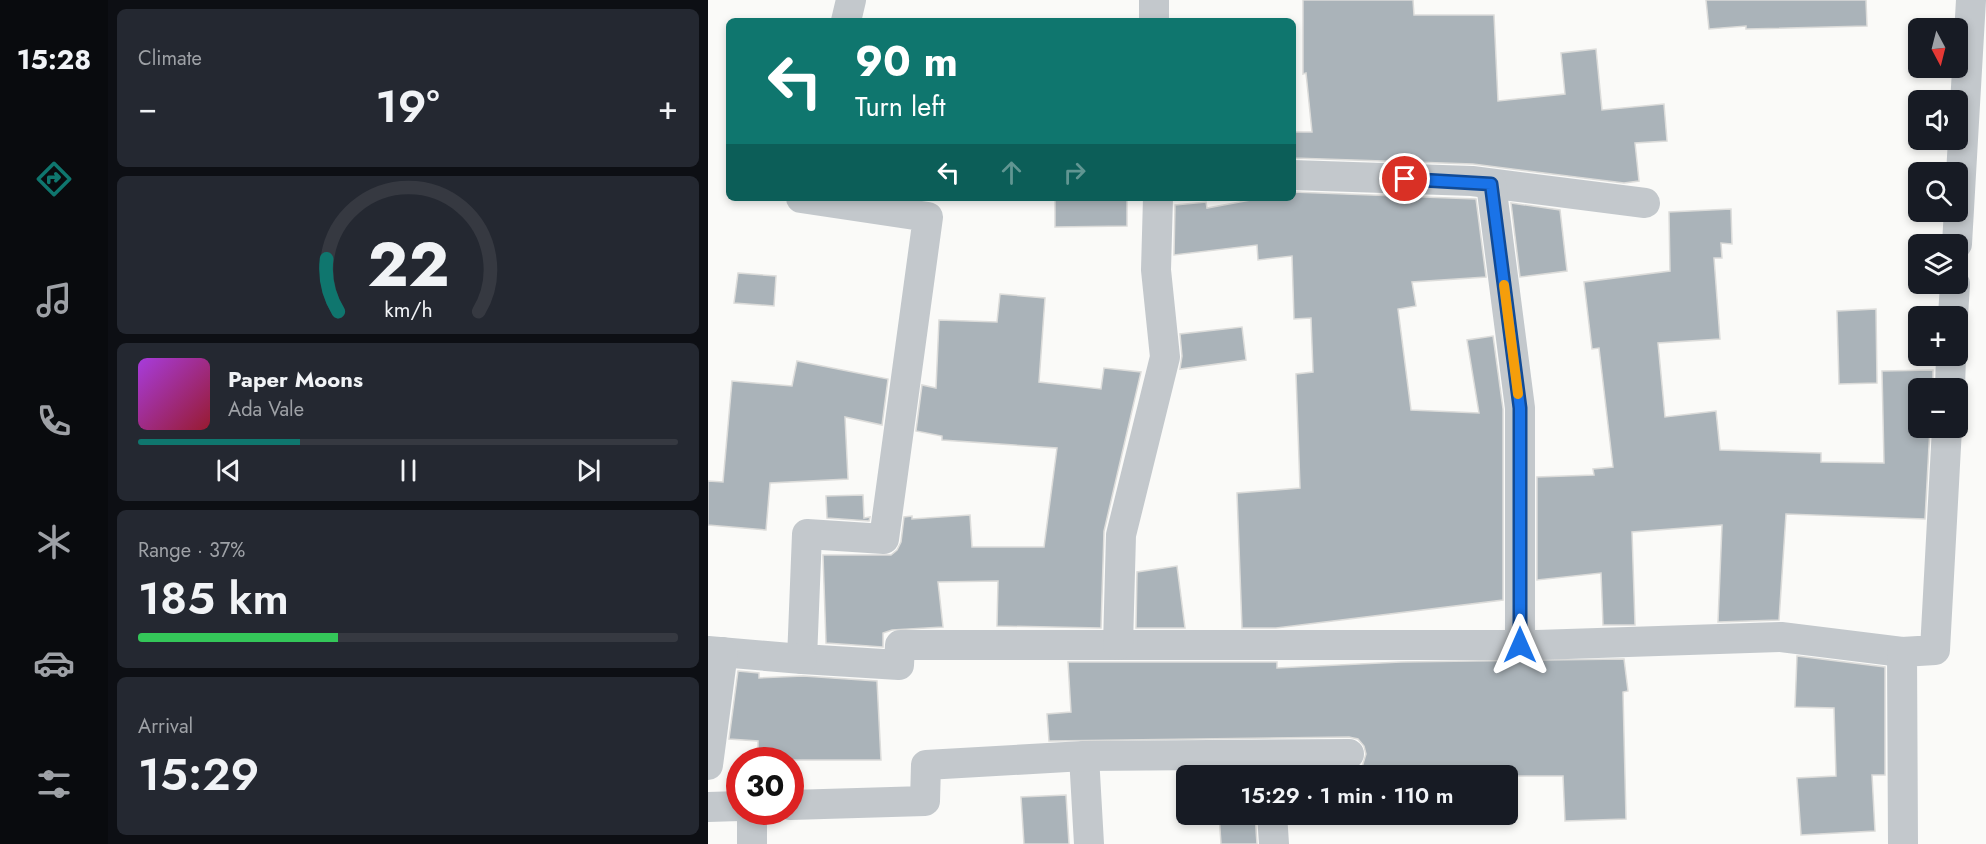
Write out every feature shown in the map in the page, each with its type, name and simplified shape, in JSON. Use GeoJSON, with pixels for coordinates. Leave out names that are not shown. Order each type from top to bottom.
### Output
{"type":"FeatureCollection","features":[{"type":"Feature","properties":{"kind":"street"},"geometry":{"type":"LineString","coordinates":[[847,18],[851,0]]}},
{"type":"Feature","properties":{"kind":"street"},"geometry":{"type":"LineString","coordinates":[[1154,0],[1154,18]]}},
{"type":"Feature","properties":{"kind":"street"},"geometry":{"type":"LineString","coordinates":[[1958,234],[1971,0]]}},
{"type":"Feature","properties":{"kind":"street"},"geometry":{"type":"LineString","coordinates":[[1296,175],[1491,184],[1645,203]]}},
{"type":"Feature","properties":{"kind":"street"},"geometry":{"type":"LineString","coordinates":[[1491,184],[1520,408],[1520,645]]}},
{"type":"Feature","properties":{"kind":"street"},"geometry":{"type":"LineString","coordinates":[[802,659],[807,534],[884,539],[928,217],[821,201]]}},
{"type":"Feature","properties":{"kind":"street"},"geometry":{"type":"LineString","coordinates":[[1118,645],[1121,535],[1166,357],[1156,270],[1158,201]]}},
{"type":"Feature","properties":{"kind":"street"},"geometry":{"type":"LineString","coordinates":[[708,765],[716,651],[899,665],[900,645],[1520,645],[1781,637],[1902,652],[1935,650],[1946,438]]}},
{"type":"Feature","properties":{"kind":"street"},"geometry":{"type":"LineString","coordinates":[[1902,652],[1903,844]]}},
{"type":"Feature","properties":{"kind":"street"},"geometry":{"type":"LineString","coordinates":[[804,805],[925,801],[926,765],[1084,756],[1268,765],[1349,754]]}},
{"type":"Feature","properties":{"kind":"street"},"geometry":{"type":"LineString","coordinates":[[1084,756],[1089,844]]}},
{"type":"Feature","properties":{"kind":"street"},"geometry":{"type":"LineString","coordinates":[[708,807],[726,806]]}},
{"type":"Feature","properties":{"kind":"street"},"geometry":{"type":"LineString","coordinates":[[752,825],[752,844]]}},
{"type":"Feature","properties":{"kind":"street"},"geometry":{"type":"LineString","coordinates":[[1273,825],[1274,844]]}},
{"type":"Feature","properties":{"kind":"building"},"geometry":{"type":"Polygon","coordinates":[[[1303,0],[1413,0],[1414,15],[1494,15],[1498,101],[1565,94],[1561,53],[1596,49],[1602,110],[1664,104],[1667,141],[1635,143],[1639,181],[1624,183],[1473,164],[1296,158],[1296,132],[1312,132],[1306,73],[1303,74],[1303,0]]]}},
{"type":"Feature","properties":{"kind":"building"},"geometry":{"type":"Polygon","coordinates":[[[1706,0],[1866,0],[1867,26],[1746,29],[1746,26],[1709,29],[1706,0]]]}},
{"type":"Feature","properties":{"kind":"building"},"geometry":{"type":"Polygon","coordinates":[[[1296,192],[1476,199],[1486,277],[1412,282],[1416,306],[1398,309],[1411,410],[1479,413],[1467,340],[1493,336],[1503,409],[1503,600],[1276,628],[1242,628],[1237,493],[1300,488],[1296,374],[1313,372],[1311,318],[1294,319],[1292,256],[1258,260],[1257,245],[1174,255],[1175,205],[1206,202],[1207,208],[1245,201],[1296,201],[1296,192]]]}},
{"type":"Feature","properties":{"kind":"building"},"geometry":{"type":"Polygon","coordinates":[[[1055,201],[1127,201],[1127,226],[1055,227],[1055,201]]]}},
{"type":"Feature","properties":{"kind":"building"},"geometry":{"type":"Polygon","coordinates":[[[1511,203],[1560,210],[1567,271],[1520,277],[1511,203]]]}},
{"type":"Feature","properties":{"kind":"building"},"geometry":{"type":"Polygon","coordinates":[[[1731,209],[1732,244],[1721,243],[1722,258],[1714,258],[1720,339],[1658,343],[1665,417],[1716,411],[1720,450],[1821,453],[1821,462],[1884,463],[1882,371],[1933,370],[1933,378],[1908,378],[1908,438],[1929,438],[1925,519],[1786,514],[1779,620],[1718,622],[1722,525],[1632,532],[1635,625],[1603,625],[1601,573],[1537,580],[1537,477],[1594,475],[1593,469],[1613,467],[1599,348],[1592,349],[1584,282],[1670,271],[1669,212],[1731,209]]]}},
{"type":"Feature","properties":{"kind":"building"},"geometry":{"type":"Polygon","coordinates":[[[738,273],[776,276],[774,306],[734,303],[738,273]]]}},
{"type":"Feature","properties":{"kind":"building"},"geometry":{"type":"Polygon","coordinates":[[[1000,294],[1045,298],[1039,382],[1101,389],[1104,368],[1141,372],[1104,531],[1101,628],[997,626],[998,581],[938,582],[943,627],[892,630],[883,633],[883,647],[826,643],[823,555],[891,555],[901,542],[904,517],[912,516],[912,519],[970,515],[972,547],[1044,547],[1057,448],[942,440],[942,436],[916,431],[922,385],[936,388],[939,320],[997,322],[1000,294]]]}},
{"type":"Feature","properties":{"kind":"building"},"geometry":{"type":"Polygon","coordinates":[[[1876,309],[1877,383],[1839,384],[1837,311],[1876,309]]]}},
{"type":"Feature","properties":{"kind":"building"},"geometry":{"type":"Polygon","coordinates":[[[1242,327],[1246,360],[1180,369],[1182,356],[1180,334],[1242,327]]]}},
{"type":"Feature","properties":{"kind":"building"},"geometry":{"type":"Polygon","coordinates":[[[797,361],[888,379],[882,425],[845,417],[848,479],[770,483],[766,530],[708,525],[708,481],[723,482],[732,381],[792,386],[797,361]]]}},
{"type":"Feature","properties":{"kind":"building"},"geometry":{"type":"Polygon","coordinates":[[[863,495],[864,518],[870,517],[869,521],[827,518],[826,496],[863,495]]]}},
{"type":"Feature","properties":{"kind":"building"},"geometry":{"type":"Polygon","coordinates":[[[1177,566],[1185,628],[1136,628],[1137,572],[1177,566]]]}},
{"type":"Feature","properties":{"kind":"building"},"geometry":{"type":"Polygon","coordinates":[[[1797,656],[1885,667],[1885,775],[1872,775],[1875,831],[1801,835],[1797,778],[1836,776],[1834,708],[1795,707],[1797,656]]]}},
{"type":"Feature","properties":{"kind":"building"},"geometry":{"type":"Polygon","coordinates":[[[1624,659],[1628,691],[1623,692],[1626,819],[1565,821],[1563,776],[1518,776],[1518,765],[1363,765],[1366,754],[1364,746],[1358,739],[1349,737],[1049,741],[1047,714],[1071,712],[1068,662],[1277,662],[1277,668],[1401,662],[1624,659]]]}},
{"type":"Feature","properties":{"kind":"building"},"geometry":{"type":"Polygon","coordinates":[[[738,671],[759,673],[759,678],[803,676],[877,681],[881,760],[804,760],[804,747],[758,747],[758,741],[729,739],[738,671]]]}},
{"type":"Feature","properties":{"kind":"building"},"geometry":{"type":"Polygon","coordinates":[[[1066,795],[1069,844],[1024,844],[1021,797],[1066,795]]]}},
{"type":"Feature","properties":{"kind":"building"},"geometry":{"type":"Polygon","coordinates":[[[1220,825],[1256,825],[1257,844],[1221,844],[1220,825]]]}},
{"type":"Feature","properties":{"kind":"slow traffic"},"geometry":{"type":"LineString","coordinates":[[1504,285],[1518,394]]}},
{"type":"Feature","properties":{"kind":"route"},"geometry":{"type":"LineString","coordinates":[[1405,179],[1472,181],[1491,184],[1520,408],[1520,645]]}}]}
